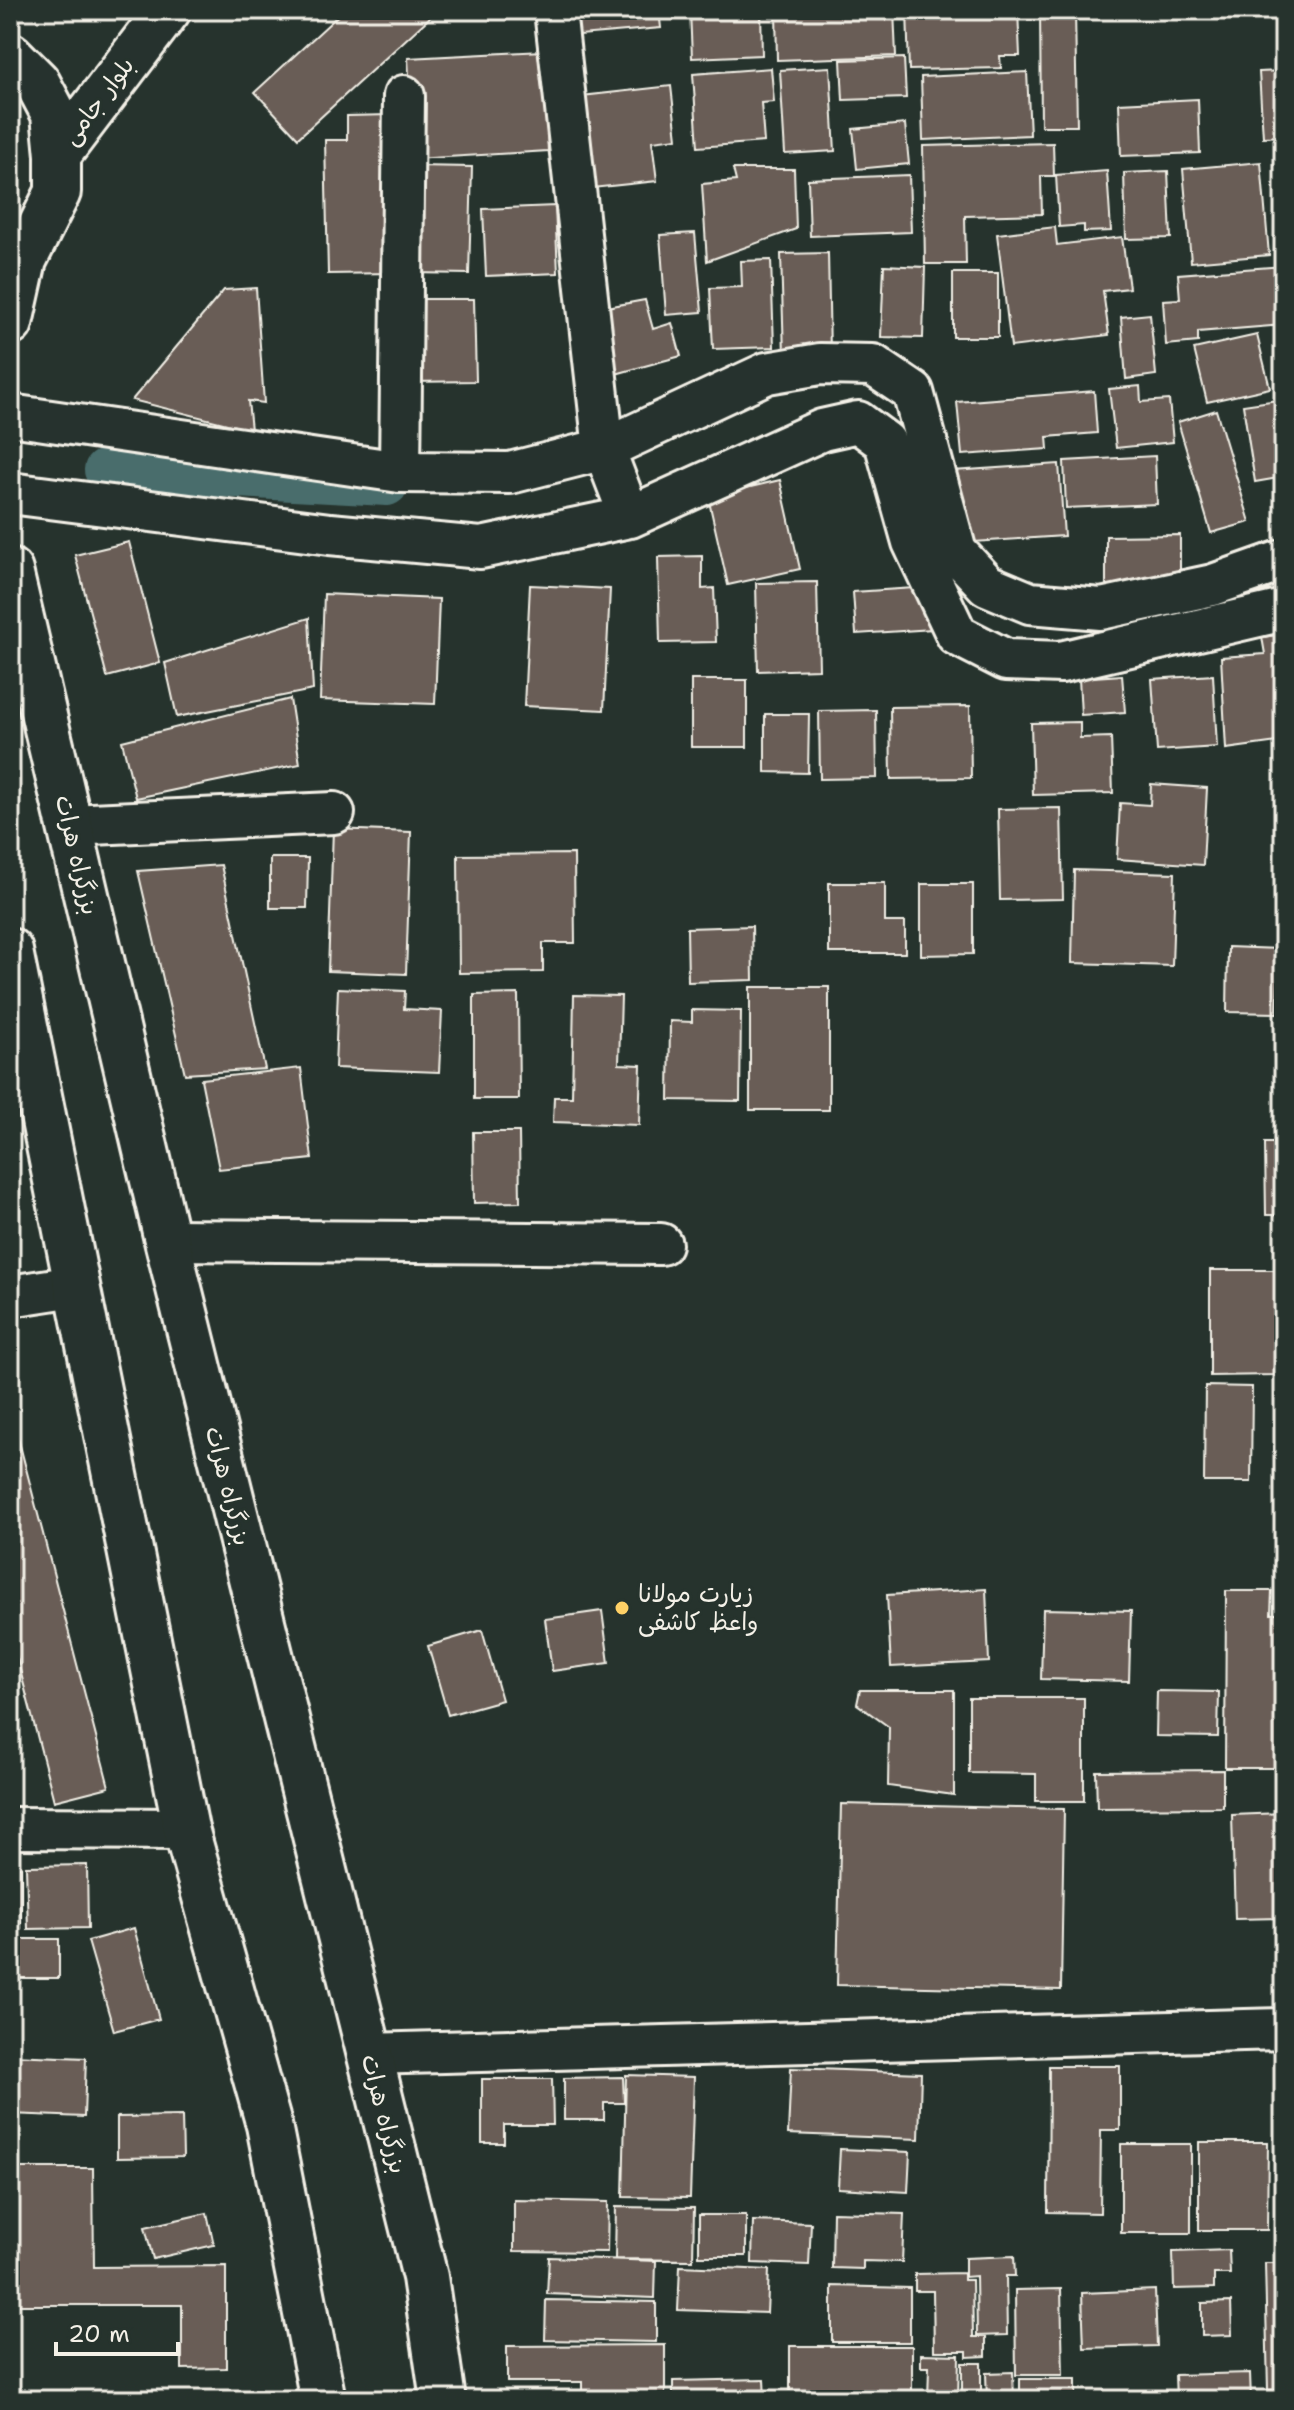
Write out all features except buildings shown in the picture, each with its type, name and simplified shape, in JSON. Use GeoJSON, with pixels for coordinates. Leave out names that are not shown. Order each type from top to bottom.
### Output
{"type":"FeatureCollection","features":[{"type":"Feature","properties":{"kind":"highway","name":"بلوار جامی"},"geometry":{"type":"LineString","coordinates":[[58,155],[168,10]]}},
{"type":"Feature","properties":{"kind":"highway"},"geometry":{"type":"LineString","coordinates":[[10,55],[37,82],[54,114],[58,155],[58,192],[17,263],[10,323]]}},
{"type":"Feature","properties":{"kind":"highway","name":"بزرگراه هرات"},"geometry":{"type":"LineString","coordinates":[[10,571],[167,1240],[425,2277],[443,2400]]}},
{"type":"Feature","properties":{"kind":"highway"},"geometry":{"type":"LineString","coordinates":[[10,951],[186,1829],[269,2125],[323,2400]]}},
{"type":"Feature","properties":{"kind":"street"},"geometry":{"type":"LineString","coordinates":[[555,10],[604,449],[630,517]]}},
{"type":"Feature","properties":{"kind":"street"},"geometry":{"type":"LineString","coordinates":[[400,472],[404,96]]}},
{"type":"Feature","properties":{"kind":"street"},"geometry":{"type":"LineString","coordinates":[[10,415],[400,472],[510,473],[604,449],[767,373],[820,364],[873,365],[913,392],[956,552],[987,585],[1030,603],[1101,609],[1213,585],[1284,560]]}},
{"type":"Feature","properties":{"kind":"street"},"geometry":{"type":"LineString","coordinates":[[10,493],[330,534],[481,548],[630,517],[822,430],[858,422],[885,442],[913,542],[957,635],[1006,660],[1061,662],[1284,610]]}},
{"type":"Feature","properties":{"kind":"street"},"geometry":{"type":"LineString","coordinates":[[1213,585],[1224,624]]}},
{"type":"Feature","properties":{"kind":"street"},"geometry":{"type":"LineString","coordinates":[[69,825],[334,813]]}},
{"type":"Feature","properties":{"kind":"street"},"geometry":{"type":"LineString","coordinates":[[167,1240],[661,1244]]}},
{"type":"Feature","properties":{"kind":"street"},"geometry":{"type":"LineString","coordinates":[[10,1296],[75,1286]]}},
{"type":"Feature","properties":{"kind":"street"},"geometry":{"type":"LineString","coordinates":[[10,1828],[186,1829]]}},
{"type":"Feature","properties":{"kind":"street"},"geometry":{"type":"LineString","coordinates":[[368,2054],[1284,2029]]}},
{"type":"Feature","properties":{"kind":"waterway"},"geometry":{"type":"LineString","coordinates":[[105,470],[387,485]]}},
{"type":"Feature","properties":{"kind":"place","name":"زیارت مولانا واعظ کاشفی"},"geometry":{"type":"Point","coordinates":[622,1608]}}]}
